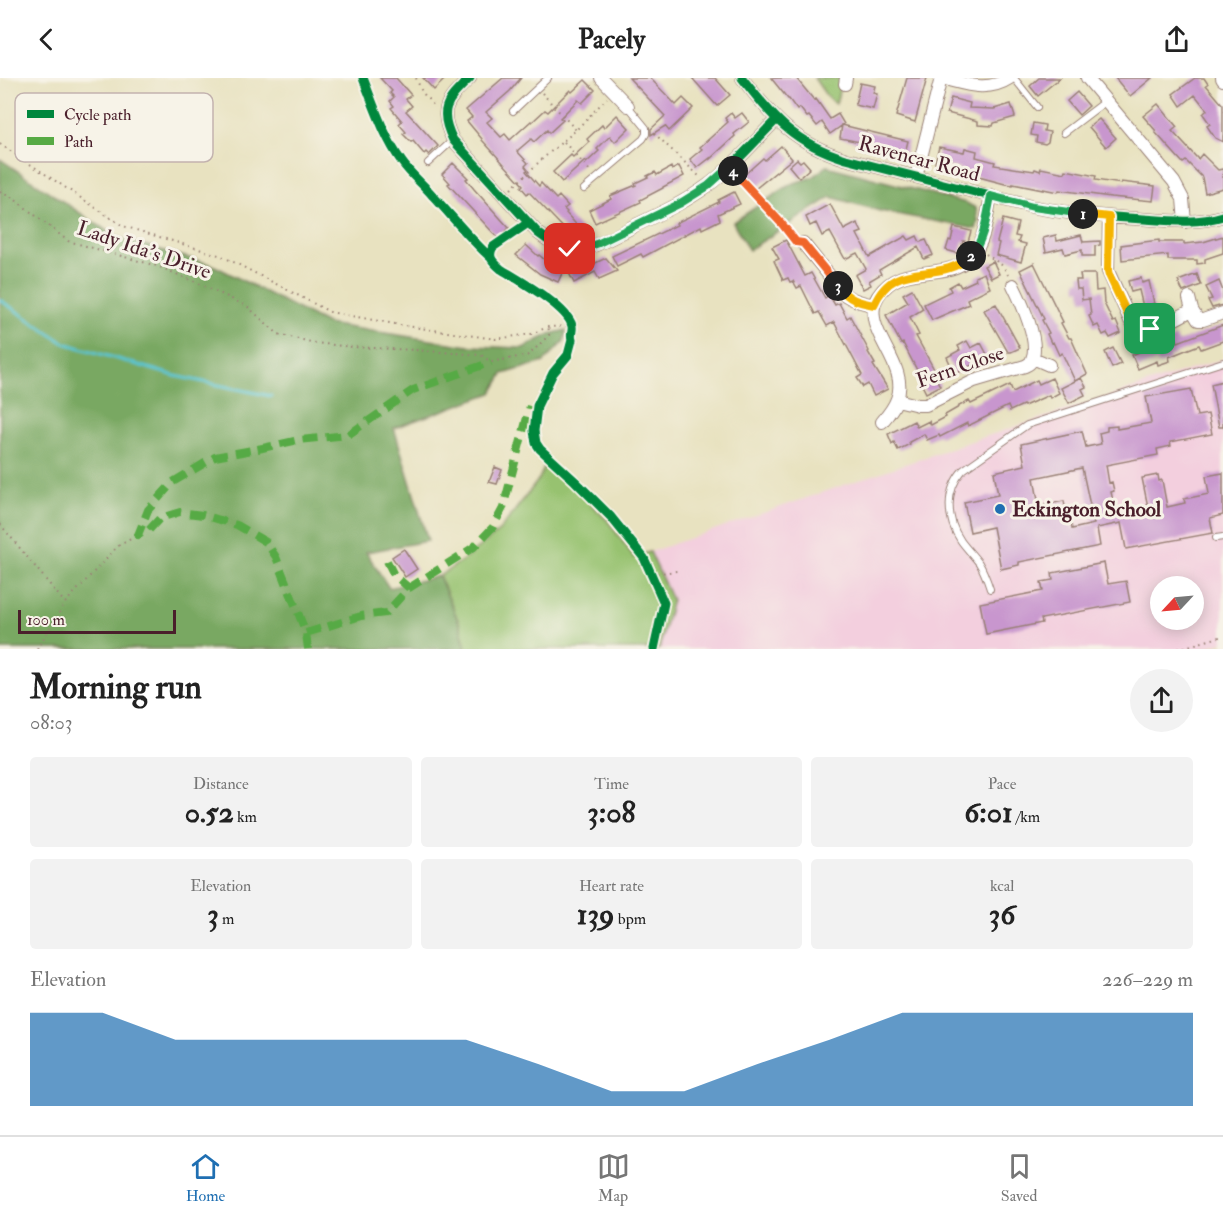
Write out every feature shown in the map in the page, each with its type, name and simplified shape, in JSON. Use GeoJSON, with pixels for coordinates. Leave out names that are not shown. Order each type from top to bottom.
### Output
{"type":"FeatureCollection","features":[{"type":"Feature","properties":{"kind":"street"},"geometry":{"type":"LineString","coordinates":[[471,78],[447,104],[446,122],[453,140],[528,223],[548,241],[570,249],[582,249],[599,243],[670,209],[708,186],[776,120]]}},
{"type":"Feature","properties":{"kind":"street"},"geometry":{"type":"LineString","coordinates":[[601,78],[628,106]]}},
{"type":"Feature","properties":{"kind":"street","name":"Ravencar Road"},"geometry":{"type":"LineString","coordinates":[[742,78],[776,120],[803,141],[832,155],[1033,207],[1057,211],[1185,222],[1223,216]]}},
{"type":"Feature","properties":{"kind":"street"},"geometry":{"type":"LineString","coordinates":[[916,177],[941,78],[990,87],[1010,78]]}},
{"type":"Feature","properties":{"kind":"street"},"geometry":{"type":"LineString","coordinates":[[1087,78],[1174,182],[1183,199],[1185,222]]}},
{"type":"Feature","properties":{"kind":"street"},"geometry":{"type":"LineString","coordinates":[[882,422],[897,400],[900,388],[894,361],[876,327],[874,305],[884,289],[900,277],[954,267],[972,256],[978,248],[991,196]]}},
{"type":"Feature","properties":{"kind":"street"},"geometry":{"type":"LineString","coordinates":[[1109,217],[1108,271],[1134,325],[1143,330],[1165,324],[1191,304],[1198,320],[1223,313]]}},
{"type":"Feature","properties":{"kind":"street"},"geometry":{"type":"LineString","coordinates":[[803,243],[845,295],[874,305]]}},
{"type":"Feature","properties":{"kind":"street"},"geometry":{"type":"LineString","coordinates":[[814,257],[824,248]]}},
{"type":"Feature","properties":{"kind":"street","name":"Fern Close"},"geometry":{"type":"LineString","coordinates":[[897,400],[926,405],[974,381],[1030,363],[1033,358],[1032,337],[1018,305],[1013,285]]}},
{"type":"Feature","properties":{"kind":"street","name":"Fern Close"},"geometry":{"type":"LineString","coordinates":[[1033,358],[1049,365]]}},
{"type":"Feature","properties":{"kind":"lane"},"geometry":{"type":"LineString","coordinates":[[513,111],[548,78]]}},
{"type":"Feature","properties":{"kind":"lane"},"geometry":{"type":"LineString","coordinates":[[1010,78],[1037,107]]}},
{"type":"Feature","properties":{"kind":"lane"},"geometry":{"type":"LineString","coordinates":[[1064,133],[1106,100]]}},
{"type":"Feature","properties":{"kind":"lane"},"geometry":{"type":"LineString","coordinates":[[584,189],[646,134],[646,128],[628,106]]}},
{"type":"Feature","properties":{"kind":"lane"},"geometry":{"type":"LineString","coordinates":[[428,164],[453,140]]}},
{"type":"Feature","properties":{"kind":"lane"},"geometry":{"type":"LineString","coordinates":[[990,589],[978,562],[962,542],[952,524],[951,494],[957,477],[963,470],[1027,425],[1223,362]]}},
{"type":"Feature","properties":{"kind":"path"},"geometry":{"type":"LineString","coordinates":[[416,78],[422,92],[433,105],[447,104]]}},
{"type":"Feature","properties":{"kind":"path"},"geometry":{"type":"LineString","coordinates":[[537,88],[576,130]]}},
{"type":"Feature","properties":{"kind":"path"},"geometry":{"type":"LineString","coordinates":[[504,196],[540,161],[564,142],[614,92]]}},
{"type":"Feature","properties":{"kind":"path"},"geometry":{"type":"LineString","coordinates":[[646,128],[667,145],[708,186]]}},
{"type":"Feature","properties":{"kind":"path"},"geometry":{"type":"LineString","coordinates":[[564,142],[596,178]]}},
{"type":"Feature","properties":{"kind":"path"},"geometry":{"type":"LineString","coordinates":[[0,144],[15,154]]}},
{"type":"Feature","properties":{"kind":"path"},"geometry":{"type":"LineString","coordinates":[[27,162],[123,226],[222,256],[330,312],[495,339],[531,334],[548,327],[572,326]]}},
{"type":"Feature","properties":{"kind":"path"},"geometry":{"type":"LineString","coordinates":[[729,167],[796,242],[803,243]]}},
{"type":"Feature","properties":{"kind":"path"},"geometry":{"type":"LineString","coordinates":[[978,248],[1003,266],[1013,285]]}},
{"type":"Feature","properties":{"kind":"path"},"geometry":{"type":"LineString","coordinates":[[0,524],[65,603]]}},
{"type":"Feature","properties":{"kind":"path"},"geometry":{"type":"LineString","coordinates":[[37,649],[65,603],[118,546],[138,535]]}},
{"type":"Feature","properties":{"kind":"path"},"geometry":{"type":"LineString","coordinates":[[651,574],[677,571]]}},
{"type":"Feature","properties":{"kind":"path"},"geometry":{"type":"LineString","coordinates":[[1178,649],[1223,636]]}},
{"type":"Feature","properties":{"kind":"shaded area","name":"Eckington School"},"geometry":{"type":"Polygon","coordinates":[[[1223,359],[1223,642],[1200,649],[659,649],[672,600],[650,552],[966,443],[1223,359]]]}},
{"type":"Feature","properties":{"kind":"green space"},"geometry":{"type":"Polygon","coordinates":[[[814,78],[842,78],[836,104],[828,98],[814,78]]]}},
{"type":"Feature","properties":{"kind":"green space"},"geometry":{"type":"Polygon","coordinates":[[[0,159],[116,237],[213,265],[327,324],[469,346],[523,348],[550,334],[566,330],[564,341],[544,362],[503,374],[492,393],[394,428],[428,541],[366,552],[389,588],[439,576],[460,625],[466,649],[0,649],[0,159]]]}},
{"type":"Feature","properties":{"kind":"green space"},"geometry":{"type":"Polygon","coordinates":[[[827,166],[966,203],[976,208],[978,222],[976,229],[880,211],[831,197],[749,250],[733,222],[791,184],[813,177],[827,166]]]}},
{"type":"Feature","properties":{"kind":"green space"},"geometry":{"type":"Polygon","coordinates":[[[547,461],[607,520],[634,557],[650,552],[672,600],[659,649],[466,649],[460,625],[439,576],[466,558],[500,530],[539,479],[547,461]]]}},
{"type":"Feature","properties":{"kind":"building"},"geometry":{"type":"Polygon","coordinates":[[[380,78],[396,78],[411,95],[406,99],[412,106],[406,111],[438,146],[429,155],[426,152],[424,154],[413,141],[411,142],[403,134],[406,132],[399,124],[402,121],[391,108],[394,106],[390,101],[394,97],[390,93],[392,91],[380,78]]]}},
{"type":"Feature","properties":{"kind":"building"},"geometry":{"type":"Polygon","coordinates":[[[423,78],[446,78],[434,90],[423,78]]]}},
{"type":"Feature","properties":{"kind":"building"},"geometry":{"type":"Polygon","coordinates":[[[503,78],[521,78],[486,112],[492,118],[487,122],[501,137],[505,134],[510,140],[545,110],[548,112],[570,90],[572,92],[585,80],[595,90],[582,103],[578,100],[560,118],[563,120],[549,133],[547,130],[534,142],[531,139],[517,151],[528,163],[525,166],[528,170],[526,171],[539,186],[541,183],[556,199],[559,196],[568,206],[564,209],[566,213],[581,230],[573,238],[529,192],[527,194],[521,187],[523,185],[467,121],[472,117],[466,110],[503,78]]]}},
{"type":"Feature","properties":{"kind":"building"},"geometry":{"type":"Polygon","coordinates":[[[629,78],[650,78],[676,105],[683,98],[693,108],[669,131],[665,126],[651,135],[651,129],[665,116],[629,78]]]}},
{"type":"Feature","properties":{"kind":"building"},"geometry":{"type":"Polygon","coordinates":[[[692,78],[715,78],[730,95],[717,106],[692,78]]]}},
{"type":"Feature","properties":{"kind":"building"},"geometry":{"type":"Polygon","coordinates":[[[771,78],[796,78],[814,100],[816,99],[830,119],[838,114],[844,124],[830,134],[822,122],[817,126],[800,108],[797,110],[771,78]]]}},
{"type":"Feature","properties":{"kind":"building"},"geometry":{"type":"Polygon","coordinates":[[[907,78],[927,78],[915,122],[896,116],[907,78]]]}},
{"type":"Feature","properties":{"kind":"building"},"geometry":{"type":"Polygon","coordinates":[[[1039,78],[1060,78],[1038,96],[1030,86],[1039,78]]]}},
{"type":"Feature","properties":{"kind":"building"},"geometry":{"type":"Polygon","coordinates":[[[1115,78],[1152,78],[1130,96],[1115,78]]]}},
{"type":"Feature","properties":{"kind":"building"},"geometry":{"type":"Polygon","coordinates":[[[1195,78],[1204,78],[1208,84],[1206,85],[1223,105],[1223,142],[1215,138],[1207,126],[1210,124],[1203,114],[1207,110],[1195,95],[1181,106],[1173,94],[1195,78]]]}},
{"type":"Feature","properties":{"kind":"building"},"geometry":{"type":"Polygon","coordinates":[[[860,83],[875,86],[873,93],[877,94],[873,109],[855,105],[860,83]]]}},
{"type":"Feature","properties":{"kind":"building"},"geometry":{"type":"Polygon","coordinates":[[[1077,92],[1089,106],[1079,115],[1067,101],[1077,92]]]}},
{"type":"Feature","properties":{"kind":"building"},"geometry":{"type":"Polygon","coordinates":[[[951,98],[970,103],[969,108],[994,109],[1011,104],[1015,117],[994,123],[993,126],[978,125],[978,121],[947,113],[951,98]]]}},
{"type":"Feature","properties":{"kind":"building"},"geometry":{"type":"Polygon","coordinates":[[[1158,104],[1177,127],[1172,131],[1198,159],[1202,154],[1218,170],[1223,169],[1223,188],[1205,193],[1202,177],[1186,161],[1183,163],[1155,132],[1143,116],[1158,104]]]}},
{"type":"Feature","properties":{"kind":"building"},"geometry":{"type":"Polygon","coordinates":[[[731,113],[735,118],[742,113],[749,122],[710,159],[697,168],[690,159],[728,122],[725,118],[731,113]]]}},
{"type":"Feature","properties":{"kind":"building"},"geometry":{"type":"Polygon","coordinates":[[[617,115],[629,128],[615,142],[610,136],[597,149],[599,151],[562,182],[553,172],[589,142],[587,139],[602,125],[604,128],[617,115]]]}},
{"type":"Feature","properties":{"kind":"building"},"geometry":{"type":"Polygon","coordinates":[[[1099,119],[1116,138],[1106,147],[1089,127],[1099,119]]]}},
{"type":"Feature","properties":{"kind":"building"},"geometry":{"type":"Polygon","coordinates":[[[1033,123],[1045,125],[1044,131],[1050,132],[1048,142],[1045,144],[1036,142],[1037,136],[1031,135],[1033,123]]]}},
{"type":"Feature","properties":{"kind":"building"},"geometry":{"type":"Polygon","coordinates":[[[842,125],[908,141],[904,157],[859,145],[860,142],[840,138],[842,125]]]}},
{"type":"Feature","properties":{"kind":"building"},"geometry":{"type":"Polygon","coordinates":[[[781,146],[792,159],[755,189],[744,175],[781,146]]]}},
{"type":"Feature","properties":{"kind":"building"},"geometry":{"type":"Polygon","coordinates":[[[939,147],[964,152],[965,148],[977,151],[976,157],[995,162],[994,165],[1034,171],[1035,169],[1040,171],[1041,168],[1065,173],[1066,170],[1096,176],[1095,180],[1155,186],[1153,201],[1059,190],[1058,192],[1005,184],[935,163],[939,147]]]}},
{"type":"Feature","properties":{"kind":"building"},"geometry":{"type":"Polygon","coordinates":[[[797,159],[800,162],[803,160],[810,168],[799,178],[789,166],[797,159]]]}},
{"type":"Feature","properties":{"kind":"building"},"geometry":{"type":"Polygon","coordinates":[[[453,163],[509,228],[498,238],[448,184],[450,183],[442,174],[453,163]]]}},
{"type":"Feature","properties":{"kind":"building"},"geometry":{"type":"Polygon","coordinates":[[[679,166],[684,176],[640,200],[641,202],[595,223],[589,210],[655,172],[657,175],[671,167],[672,170],[679,166]]]}},
{"type":"Feature","properties":{"kind":"building"},"geometry":{"type":"Polygon","coordinates":[[[734,192],[740,204],[718,214],[720,220],[702,229],[701,226],[643,257],[641,254],[617,266],[612,256],[677,225],[676,223],[734,192]]]}},
{"type":"Feature","properties":{"kind":"building"},"geometry":{"type":"Polygon","coordinates":[[[830,204],[844,230],[857,223],[862,232],[857,234],[869,257],[906,236],[909,240],[917,236],[920,242],[926,240],[933,255],[924,259],[918,247],[879,270],[881,274],[869,281],[871,285],[863,289],[855,275],[866,269],[857,253],[845,259],[830,232],[822,236],[816,223],[810,226],[806,217],[830,204]]]}},
{"type":"Feature","properties":{"kind":"building"},"geometry":{"type":"Polygon","coordinates":[[[1003,219],[1018,223],[1015,236],[1020,237],[1018,242],[1026,244],[1021,262],[996,255],[1003,219]]]}},
{"type":"Feature","properties":{"kind":"building"},"geometry":{"type":"Polygon","coordinates":[[[954,227],[971,231],[968,242],[963,241],[960,254],[946,250],[954,227]]]}},
{"type":"Feature","properties":{"kind":"building"},"geometry":{"type":"Polygon","coordinates":[[[1056,235],[1057,241],[1081,235],[1083,242],[1100,241],[1100,245],[1095,246],[1095,256],[1082,256],[1082,250],[1065,254],[1063,248],[1046,252],[1043,238],[1056,235]]]}},
{"type":"Feature","properties":{"kind":"building"},"geometry":{"type":"Polygon","coordinates":[[[1223,236],[1223,253],[1205,259],[1205,263],[1197,264],[1197,260],[1168,260],[1168,255],[1122,260],[1121,245],[1159,240],[1159,242],[1184,242],[1184,244],[1203,242],[1223,236]]]}},
{"type":"Feature","properties":{"kind":"building"},"geometry":{"type":"Polygon","coordinates":[[[786,240],[805,276],[811,273],[825,298],[829,295],[835,305],[839,303],[847,318],[850,316],[869,351],[875,364],[873,365],[888,389],[874,396],[868,384],[863,387],[857,378],[862,375],[834,322],[827,326],[819,312],[815,314],[801,286],[797,288],[788,278],[783,280],[774,261],[779,259],[772,247],[786,240]]]}},
{"type":"Feature","properties":{"kind":"building"},"geometry":{"type":"Polygon","coordinates":[[[526,245],[538,256],[564,269],[558,282],[540,274],[516,255],[526,245]]]}},
{"type":"Feature","properties":{"kind":"building"},"geometry":{"type":"Polygon","coordinates":[[[606,258],[617,271],[599,279],[595,272],[574,283],[569,273],[606,258]]]}},
{"type":"Feature","properties":{"kind":"building"},"geometry":{"type":"Polygon","coordinates":[[[993,261],[999,274],[991,278],[984,266],[993,261]]]}},
{"type":"Feature","properties":{"kind":"building"},"geometry":{"type":"Polygon","coordinates":[[[1034,263],[1087,374],[1075,381],[1062,353],[1059,355],[1053,342],[1051,343],[1042,320],[1044,319],[1020,270],[1034,263]]]}},
{"type":"Feature","properties":{"kind":"building"},"geometry":{"type":"Polygon","coordinates":[[[984,273],[990,288],[967,299],[969,304],[932,320],[924,304],[951,291],[949,287],[958,282],[961,287],[976,280],[975,277],[984,273]]]}},
{"type":"Feature","properties":{"kind":"building"},"geometry":{"type":"Polygon","coordinates":[[[1080,274],[1095,274],[1096,291],[1103,290],[1104,303],[1121,333],[1110,338],[1107,333],[1103,335],[1098,325],[1094,327],[1089,316],[1091,315],[1089,299],[1082,300],[1081,289],[1077,289],[1076,280],[1081,280],[1080,274]]]}},
{"type":"Feature","properties":{"kind":"building"},"geometry":{"type":"Polygon","coordinates":[[[1197,274],[1201,285],[1183,292],[1178,281],[1197,274]]]}},
{"type":"Feature","properties":{"kind":"building"},"geometry":{"type":"Polygon","coordinates":[[[1141,278],[1142,283],[1149,281],[1154,303],[1152,304],[1158,318],[1149,321],[1144,321],[1141,312],[1144,311],[1139,290],[1131,292],[1128,281],[1141,278]]]}},
{"type":"Feature","properties":{"kind":"building"},"geometry":{"type":"Polygon","coordinates":[[[1219,281],[1223,291],[1223,305],[1212,308],[1208,300],[1212,299],[1206,287],[1219,281]]]}},
{"type":"Feature","properties":{"kind":"building"},"geometry":{"type":"Polygon","coordinates":[[[912,289],[923,309],[910,317],[919,335],[916,336],[935,371],[933,373],[940,386],[926,393],[921,383],[923,382],[903,343],[901,344],[886,315],[908,302],[903,294],[912,289]]]}},
{"type":"Feature","properties":{"kind":"building"},"geometry":{"type":"Polygon","coordinates":[[[996,304],[1020,348],[1011,352],[1008,352],[984,310],[996,304]]]}},
{"type":"Feature","properties":{"kind":"building"},"geometry":{"type":"Polygon","coordinates":[[[1223,325],[1223,341],[1201,349],[1199,345],[1169,357],[1170,361],[1158,365],[1157,361],[1138,369],[1132,355],[1146,349],[1147,351],[1176,337],[1178,342],[1223,325]]]}},
{"type":"Feature","properties":{"kind":"building"},"geometry":{"type":"Polygon","coordinates":[[[967,341],[971,348],[981,343],[990,360],[982,364],[980,361],[955,374],[947,357],[960,350],[958,346],[967,341]]]}},
{"type":"Feature","properties":{"kind":"building"},"geometry":{"type":"Polygon","coordinates":[[[1113,348],[1121,364],[1112,368],[1105,352],[1113,348]]]}},
{"type":"Feature","properties":{"kind":"building"},"geometry":{"type":"Polygon","coordinates":[[[1052,378],[1059,393],[1050,398],[1049,395],[1010,411],[1008,406],[940,437],[939,435],[927,440],[924,434],[898,450],[894,442],[892,444],[888,434],[914,421],[917,427],[929,421],[931,425],[946,417],[945,415],[959,406],[969,401],[971,404],[1010,385],[1013,392],[1037,380],[1039,384],[1052,378]]]}},
{"type":"Feature","properties":{"kind":"building"},"geometry":{"type":"Polygon","coordinates":[[[1081,378],[1086,387],[1082,389],[1085,395],[1069,403],[1061,388],[1081,378]]]}},
{"type":"Feature","properties":{"kind":"building"},"geometry":{"type":"Polygon","coordinates":[[[1223,381],[1223,427],[1219,427],[1211,384],[1223,381]]]}},
{"type":"Feature","properties":{"kind":"building"},"geometry":{"type":"Polygon","coordinates":[[[1191,389],[1197,416],[1208,414],[1212,434],[1170,442],[1171,446],[1157,449],[1158,455],[1106,465],[1109,483],[1112,482],[1114,491],[1111,492],[1116,514],[1148,507],[1142,478],[1158,475],[1159,481],[1162,480],[1167,507],[1185,503],[1184,499],[1209,494],[1206,476],[1223,473],[1223,515],[1210,518],[1213,533],[1126,549],[1121,523],[1097,528],[1100,546],[1019,562],[1019,565],[1001,569],[993,527],[970,532],[964,502],[998,495],[994,472],[1025,465],[1021,444],[1082,431],[1086,447],[1101,444],[1099,433],[1107,431],[1107,427],[1117,426],[1117,429],[1151,423],[1146,397],[1191,389]],[[1082,468],[1034,478],[1039,506],[1064,501],[1065,507],[1068,506],[1072,529],[1094,524],[1082,468]]]}},
{"type":"Feature","properties":{"kind":"building"},"geometry":{"type":"Polygon","coordinates":[[[495,467],[502,470],[497,484],[489,482],[495,467]]]}},
{"type":"Feature","properties":{"kind":"building"},"geometry":{"type":"Polygon","coordinates":[[[404,549],[417,569],[405,577],[392,557],[404,549]]]}},
{"type":"Feature","properties":{"kind":"building"},"geometry":{"type":"Polygon","coordinates":[[[1104,563],[1108,584],[1126,581],[1130,602],[1041,619],[1042,623],[986,634],[980,603],[1043,591],[1041,582],[1053,580],[1052,573],[1104,563]]]}},
{"type":"Feature","properties":{"kind":"waterway"},"geometry":{"type":"LineString","coordinates":[[0,300],[64,343],[175,376],[271,396]]}},
{"type":"Feature","properties":{"kind":"marked path"},"geometry":{"type":"LineString","coordinates":[[308,649],[306,633],[276,557],[266,542],[237,525],[203,515],[180,512],[160,518],[149,530],[138,535],[148,510],[173,482],[215,457],[299,440],[348,435],[413,390],[491,362]]}},
{"type":"Feature","properties":{"kind":"marked path"},"geometry":{"type":"LineString","coordinates":[[306,633],[361,616],[386,613],[409,588],[474,547],[493,527],[503,508],[530,406]]}},
{"type":"Feature","properties":{"kind":"marked path"},"geometry":{"type":"LineString","coordinates":[[387,561],[394,575],[409,588]]}},
{"type":"Feature","properties":{"kind":"cycle path"},"geometry":{"type":"LineString","coordinates":[[363,78],[385,132],[402,162],[490,257]]}},
{"type":"Feature","properties":{"kind":"cycle path"},"geometry":{"type":"LineString","coordinates":[[470,78],[447,105],[446,120],[453,140],[538,233],[553,243],[571,249],[590,247],[603,242],[689,198],[725,171],[776,120]]}},
{"type":"Feature","properties":{"kind":"cycle path"},"geometry":{"type":"LineString","coordinates":[[742,78],[764,106],[786,128],[812,145],[846,159],[1033,207],[1061,212],[1174,221],[1194,221],[1223,216]]}},
{"type":"Feature","properties":{"kind":"cycle path"},"geometry":{"type":"LineString","coordinates":[[528,223],[493,247],[492,259],[501,269],[552,302],[572,326],[572,340],[568,355],[553,373],[537,406],[534,431],[536,443],[611,517],[644,558],[664,603],[654,649]]}},
{"type":"Feature","properties":{"kind":"place","name":"Eckington School"},"geometry":{"type":"Point","coordinates":[1000,509]}},
{"type":"Feature","properties":{"kind":"route"},"geometry":{"type":"LineString","coordinates":[[570,249],[592,246],[679,204],[708,186],[729,167],[796,242],[803,243],[845,295],[851,299],[874,305],[884,289],[900,277],[943,271],[965,262],[972,256],[982,237],[991,196],[1033,207],[1109,217],[1109,275],[1131,322],[1137,328],[1150,329]]}}]}
